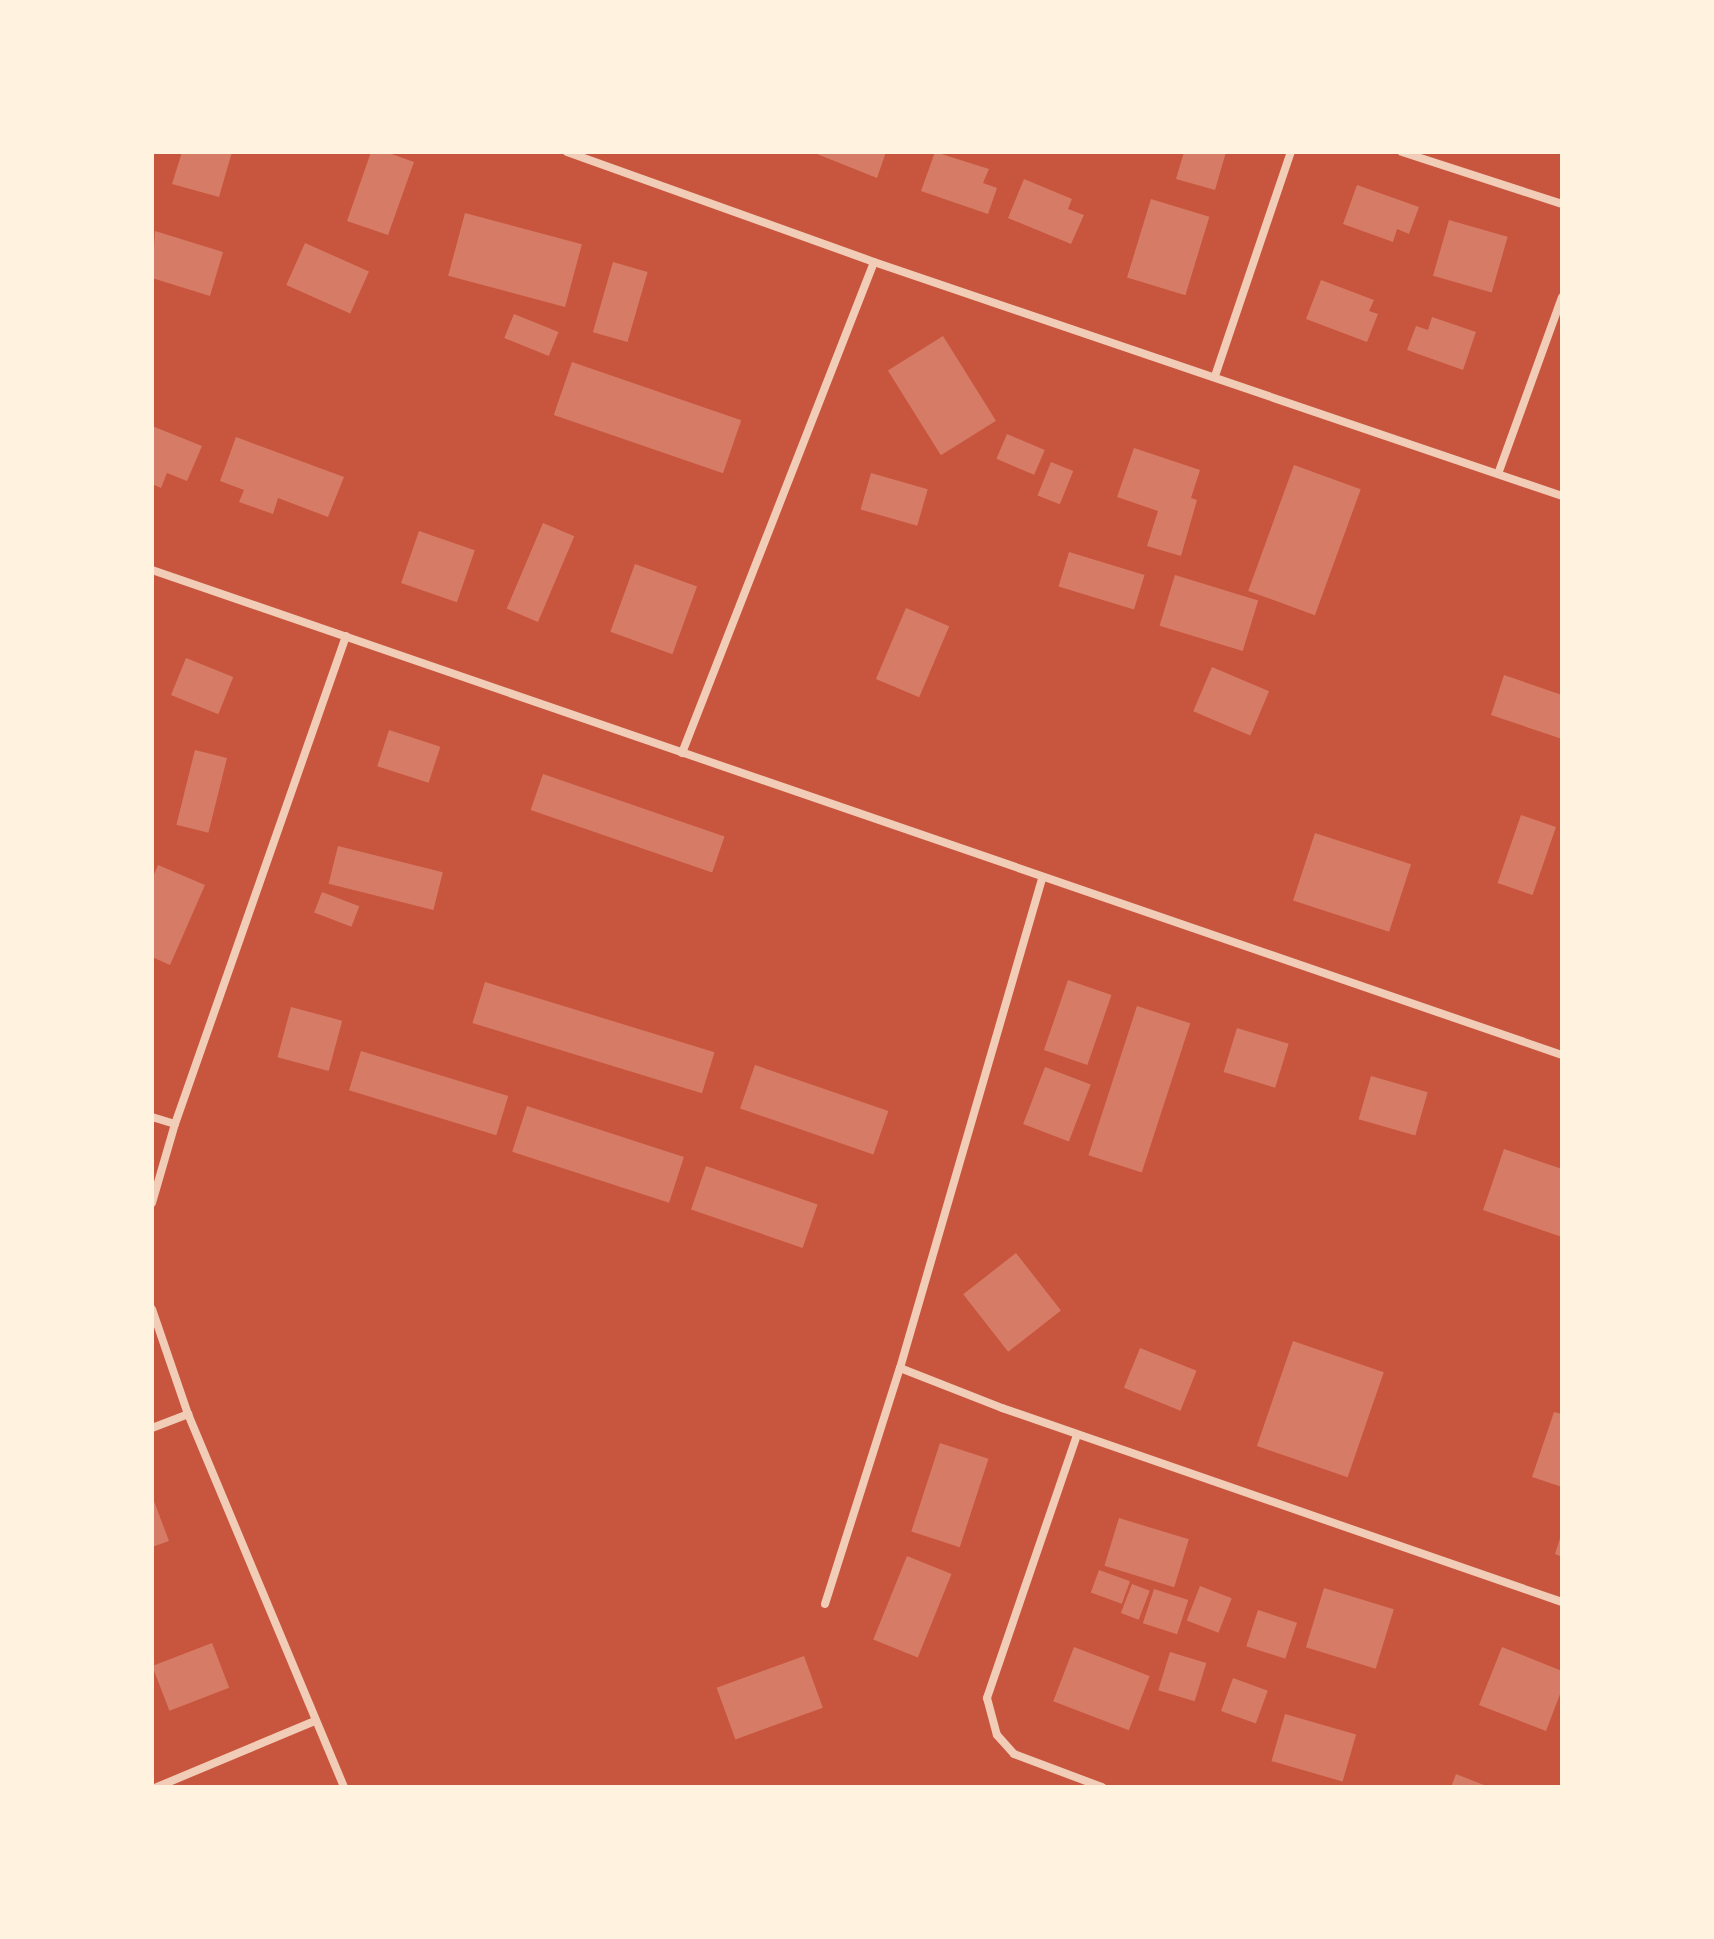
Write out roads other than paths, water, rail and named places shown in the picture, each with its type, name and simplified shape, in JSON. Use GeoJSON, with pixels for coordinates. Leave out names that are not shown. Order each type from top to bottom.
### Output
{"type":"FeatureCollection","features":[{"type":"Feature","properties":{"kind":"street"},"geometry":{"type":"LineString","coordinates":[[567,152],[874,262],[1562,496]]}},
{"type":"Feature","properties":{"kind":"street"},"geometry":{"type":"LineString","coordinates":[[1215,376],[1291,152]]}},
{"type":"Feature","properties":{"kind":"street"},"geometry":{"type":"LineString","coordinates":[[1402,152],[1562,204]]}},
{"type":"Feature","properties":{"kind":"street"},"geometry":{"type":"LineString","coordinates":[[682,753],[874,262]]}},
{"type":"Feature","properties":{"kind":"street"},"geometry":{"type":"LineString","coordinates":[[1498,474],[1562,297]]}},
{"type":"Feature","properties":{"kind":"street"},"geometry":{"type":"LineString","coordinates":[[152,570],[1042,879],[1562,1055]]}},
{"type":"Feature","properties":{"kind":"street"},"geometry":{"type":"LineString","coordinates":[[152,1203],[175,1124],[346,636]]}},
{"type":"Feature","properties":{"kind":"street"},"geometry":{"type":"LineString","coordinates":[[825,1604],[900,1368],[1042,879]]}},
{"type":"Feature","properties":{"kind":"street"},"geometry":{"type":"LineString","coordinates":[[152,1117],[175,1124]]}},
{"type":"Feature","properties":{"kind":"street"},"geometry":{"type":"LineString","coordinates":[[152,1309],[188,1414],[344,1787]]}},
{"type":"Feature","properties":{"kind":"street"},"geometry":{"type":"LineString","coordinates":[[900,1368],[1077,1435],[1562,1602]]}},
{"type":"Feature","properties":{"kind":"street"},"geometry":{"type":"LineString","coordinates":[[152,1428],[188,1414]]}},
{"type":"Feature","properties":{"kind":"street"},"geometry":{"type":"LineString","coordinates":[[1077,1435],[987,1698],[997,1735],[1014,1754],[1102,1787]]}},
{"type":"Feature","properties":{"kind":"street"},"geometry":{"type":"LineString","coordinates":[[157,1787],[315,1721]]}}]}
